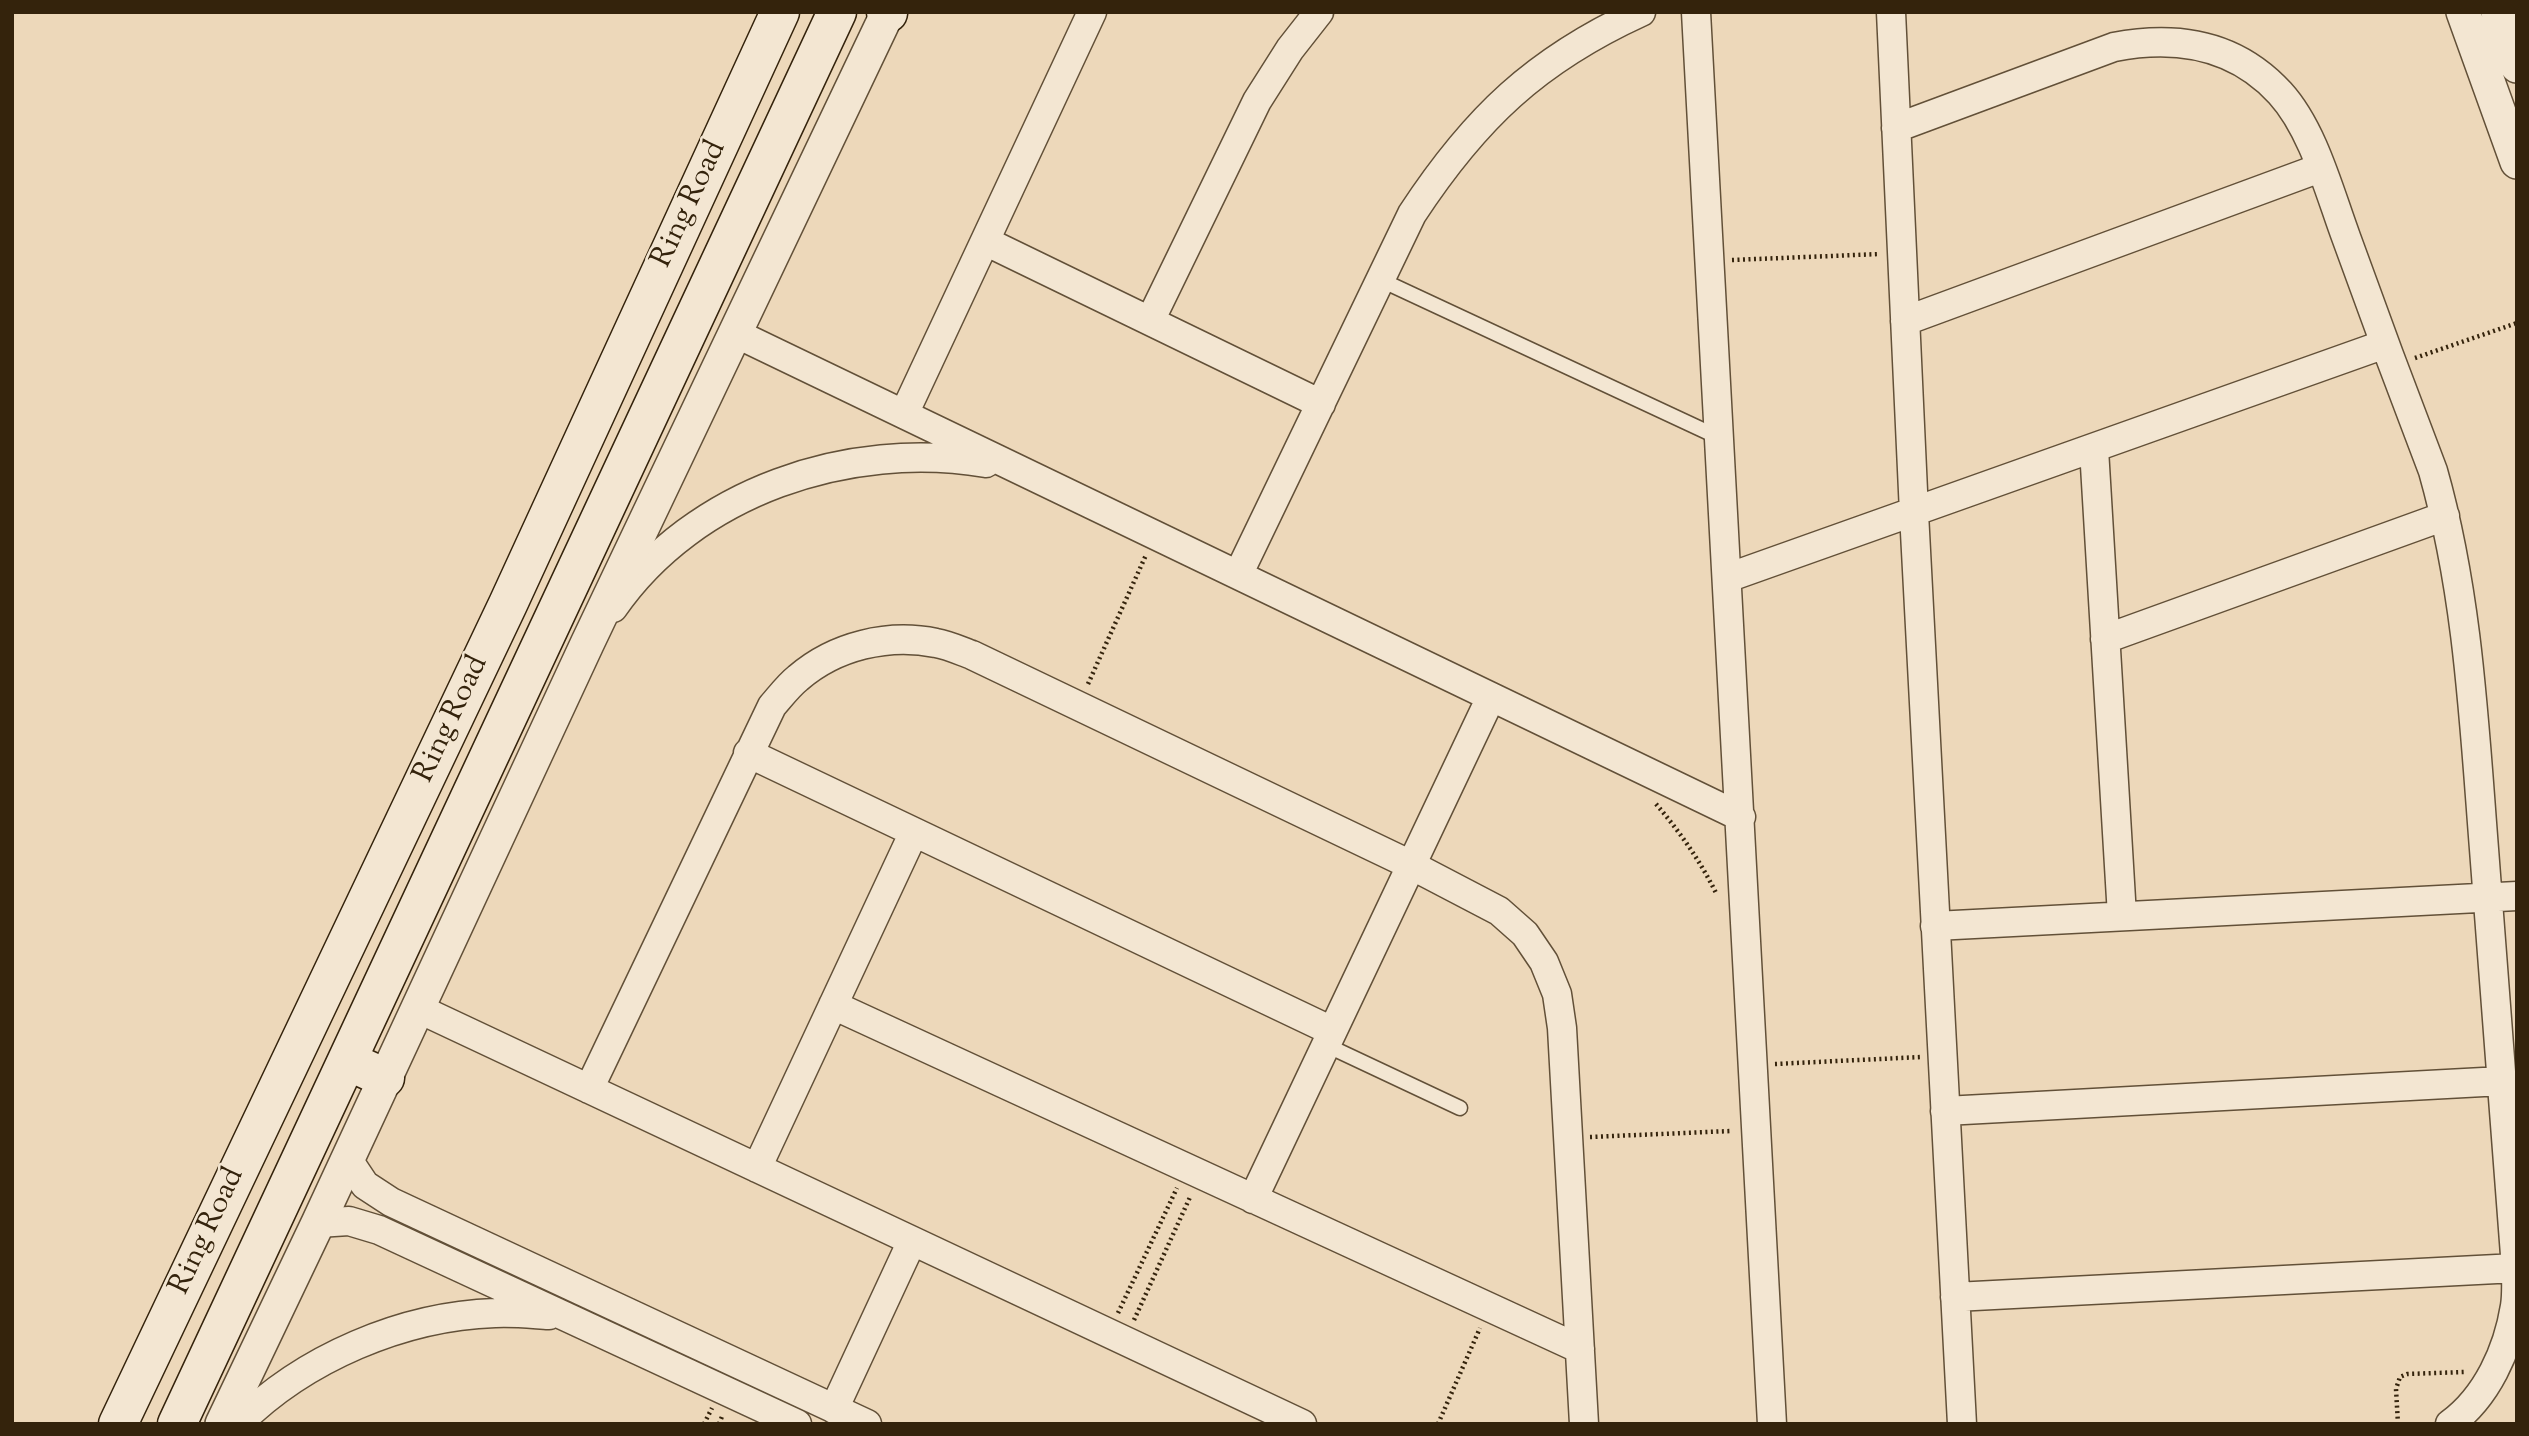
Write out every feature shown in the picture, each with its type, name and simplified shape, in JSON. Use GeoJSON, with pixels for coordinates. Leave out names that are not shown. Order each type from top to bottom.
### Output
{"type":"FeatureCollection","features":[{"type":"Feature","properties":{"kind":"main road","name":"Ring Road"},"geometry":{"type":"LineString","coordinates":[[118,1424],[508,604],[780,12]]}},
{"type":"Feature","properties":{"kind":"main road","name":"Ring Road"},"geometry":{"type":"LineString","coordinates":[[177,1424],[837,12]]}},
{"type":"Feature","properties":{"kind":"main road"},"geometry":{"type":"LineString","coordinates":[[508,604],[552,624]]}},
{"type":"Feature","properties":{"kind":"main road"},"geometry":{"type":"LineString","coordinates":[[348,1060],[385,1078]]}},
{"type":"Feature","properties":{"kind":"street"},"geometry":{"type":"LineString","coordinates":[[904,414],[1092,12]]}},
{"type":"Feature","properties":{"kind":"street"},"geometry":{"type":"LineString","coordinates":[[1150,321],[1257,101],[1290,49],[1319,12]]}},
{"type":"Feature","properties":{"kind":"street"},"geometry":{"type":"LineString","coordinates":[[1238,575],[1412,214],[1442,169],[1477,127],[1516,89],[1559,56],[1641,12]]}},
{"type":"Feature","properties":{"kind":"street"},"geometry":{"type":"LineString","coordinates":[[1696,12],[1772,1424]]}},
{"type":"Feature","properties":{"kind":"street"},"geometry":{"type":"LineString","coordinates":[[1891,12],[1914,513],[1962,1424]]}},
{"type":"Feature","properties":{"kind":"street"},"geometry":{"type":"LineString","coordinates":[[2498,12],[2517,66]]}},
{"type":"Feature","properties":{"kind":"street"},"geometry":{"type":"LineString","coordinates":[[222,1424],[587,644],[887,13]]}},
{"type":"Feature","properties":{"kind":"street"},"geometry":{"type":"LineString","coordinates":[[2462,19],[2517,162]]}},
{"type":"Feature","properties":{"kind":"street"},"geometry":{"type":"LineString","coordinates":[[1896,128],[2114,47],[2174,41],[2203,46],[2222,53],[2257,72],[2279,92],[2298,116],[2433,471],[2445,516],[2464,614],[2502,1081],[2516,1268],[2516,1304],[2508,1339],[2494,1372],[2476,1398],[2450,1424]]}},
{"type":"Feature","properties":{"kind":"street"},"geometry":{"type":"LineString","coordinates":[[1905,321],[2320,168]]}},
{"type":"Feature","properties":{"kind":"street"},"geometry":{"type":"LineString","coordinates":[[985,241],[1321,404]]}},
{"type":"Feature","properties":{"kind":"street"},"geometry":{"type":"LineString","coordinates":[[735,333],[1741,817]]}},
{"type":"Feature","properties":{"kind":"street"},"geometry":{"type":"LineString","coordinates":[[1727,578],[2094,449],[2389,355]]}},
{"type":"Feature","properties":{"kind":"street"},"geometry":{"type":"LineString","coordinates":[[2094,449],[2122,916]]}},
{"type":"Feature","properties":{"kind":"street"},"geometry":{"type":"LineString","coordinates":[[587,644],[622,594],[666,549],[716,513],[772,484],[831,466],[893,457],[955,458],[1017,469]]}},
{"type":"Feature","properties":{"kind":"street"},"geometry":{"type":"LineString","coordinates":[[2105,639],[2445,516]]}},
{"type":"Feature","properties":{"kind":"street"},"geometry":{"type":"LineString","coordinates":[[589,1089],[772,706],[797,678],[828,657],[863,644],[900,639],[937,643],[972,655],[1411,865],[1499,911],[1525,934],[1544,962],[1557,994],[1562,1028],[1584,1424]]}},
{"type":"Feature","properties":{"kind":"street"},"geometry":{"type":"LineString","coordinates":[[1252,1199],[1491,696]]}},
{"type":"Feature","properties":{"kind":"street"},"geometry":{"type":"LineString","coordinates":[[748,753],[914,832],[1329,1038]]}},
{"type":"Feature","properties":{"kind":"street"},"geometry":{"type":"LineString","coordinates":[[757,1168],[914,832]]}},
{"type":"Feature","properties":{"kind":"street"},"geometry":{"type":"LineString","coordinates":[[1935,926],[2517,896]]}},
{"type":"Feature","properties":{"kind":"street"},"geometry":{"type":"LineString","coordinates":[[833,1005],[1580,1349]]}},
{"type":"Feature","properties":{"kind":"street"},"geometry":{"type":"LineString","coordinates":[[417,1008],[1302,1424]]}},
{"type":"Feature","properties":{"kind":"street"},"geometry":{"type":"LineString","coordinates":[[1945,1111],[2502,1081]]}},
{"type":"Feature","properties":{"kind":"street"},"geometry":{"type":"LineString","coordinates":[[347,1158],[365,1185],[377,1195],[867,1424]]}},
{"type":"Feature","properties":{"kind":"street"},"geometry":{"type":"LineString","coordinates":[[318,1223],[349,1221],[379,1230],[797,1424]]}},
{"type":"Feature","properties":{"kind":"street"},"geometry":{"type":"LineString","coordinates":[[834,1409],[912,1241]]}},
{"type":"Feature","properties":{"kind":"street"},"geometry":{"type":"LineString","coordinates":[[1955,1297],[2516,1268]]}},
{"type":"Feature","properties":{"kind":"street"},"geometry":{"type":"LineString","coordinates":[[238,1424],[253,1409],[306,1370],[366,1341],[428,1322],[455,1318],[494,1313],[560,1315]]}},
{"type":"Feature","properties":{"kind":"lane"},"geometry":{"type":"LineString","coordinates":[[1381,280],[1720,438]]}},
{"type":"Feature","properties":{"kind":"lane"},"geometry":{"type":"LineString","coordinates":[[1329,1038],[1460,1108]]}},
{"type":"Feature","properties":{"kind":"path"},"geometry":{"type":"LineString","coordinates":[[1710,261],[1902,254]]}},
{"type":"Feature","properties":{"kind":"path"},"geometry":{"type":"LineString","coordinates":[[2389,355],[2517,323]]}},
{"type":"Feature","properties":{"kind":"path"},"geometry":{"type":"LineString","coordinates":[[1078,705],[1155,535]]}},
{"type":"Feature","properties":{"kind":"path"},"geometry":{"type":"LineString","coordinates":[[1649,796],[1676,827],[1706,872],[1718,896]]}},
{"type":"Feature","properties":{"kind":"path"},"geometry":{"type":"LineString","coordinates":[[1754,1066],[1942,1056]]}},
{"type":"Feature","properties":{"kind":"path"},"geometry":{"type":"LineString","coordinates":[[1568,1138],[1757,1129]]}},
{"type":"Feature","properties":{"kind":"path"},"geometry":{"type":"LineString","coordinates":[[1117,1337],[1193,1171]]}},
{"type":"Feature","properties":{"kind":"path"},"geometry":{"type":"LineString","coordinates":[[1117,1337],[1193,1171]]}},
{"type":"Feature","properties":{"kind":"path"},"geometry":{"type":"LineString","coordinates":[[1438,1424],[1489,1308]]}},
{"type":"Feature","properties":{"kind":"path"},"geometry":{"type":"LineString","coordinates":[[2399,1424],[2396,1389],[2400,1377],[2407,1374],[2494,1372]]}}]}
